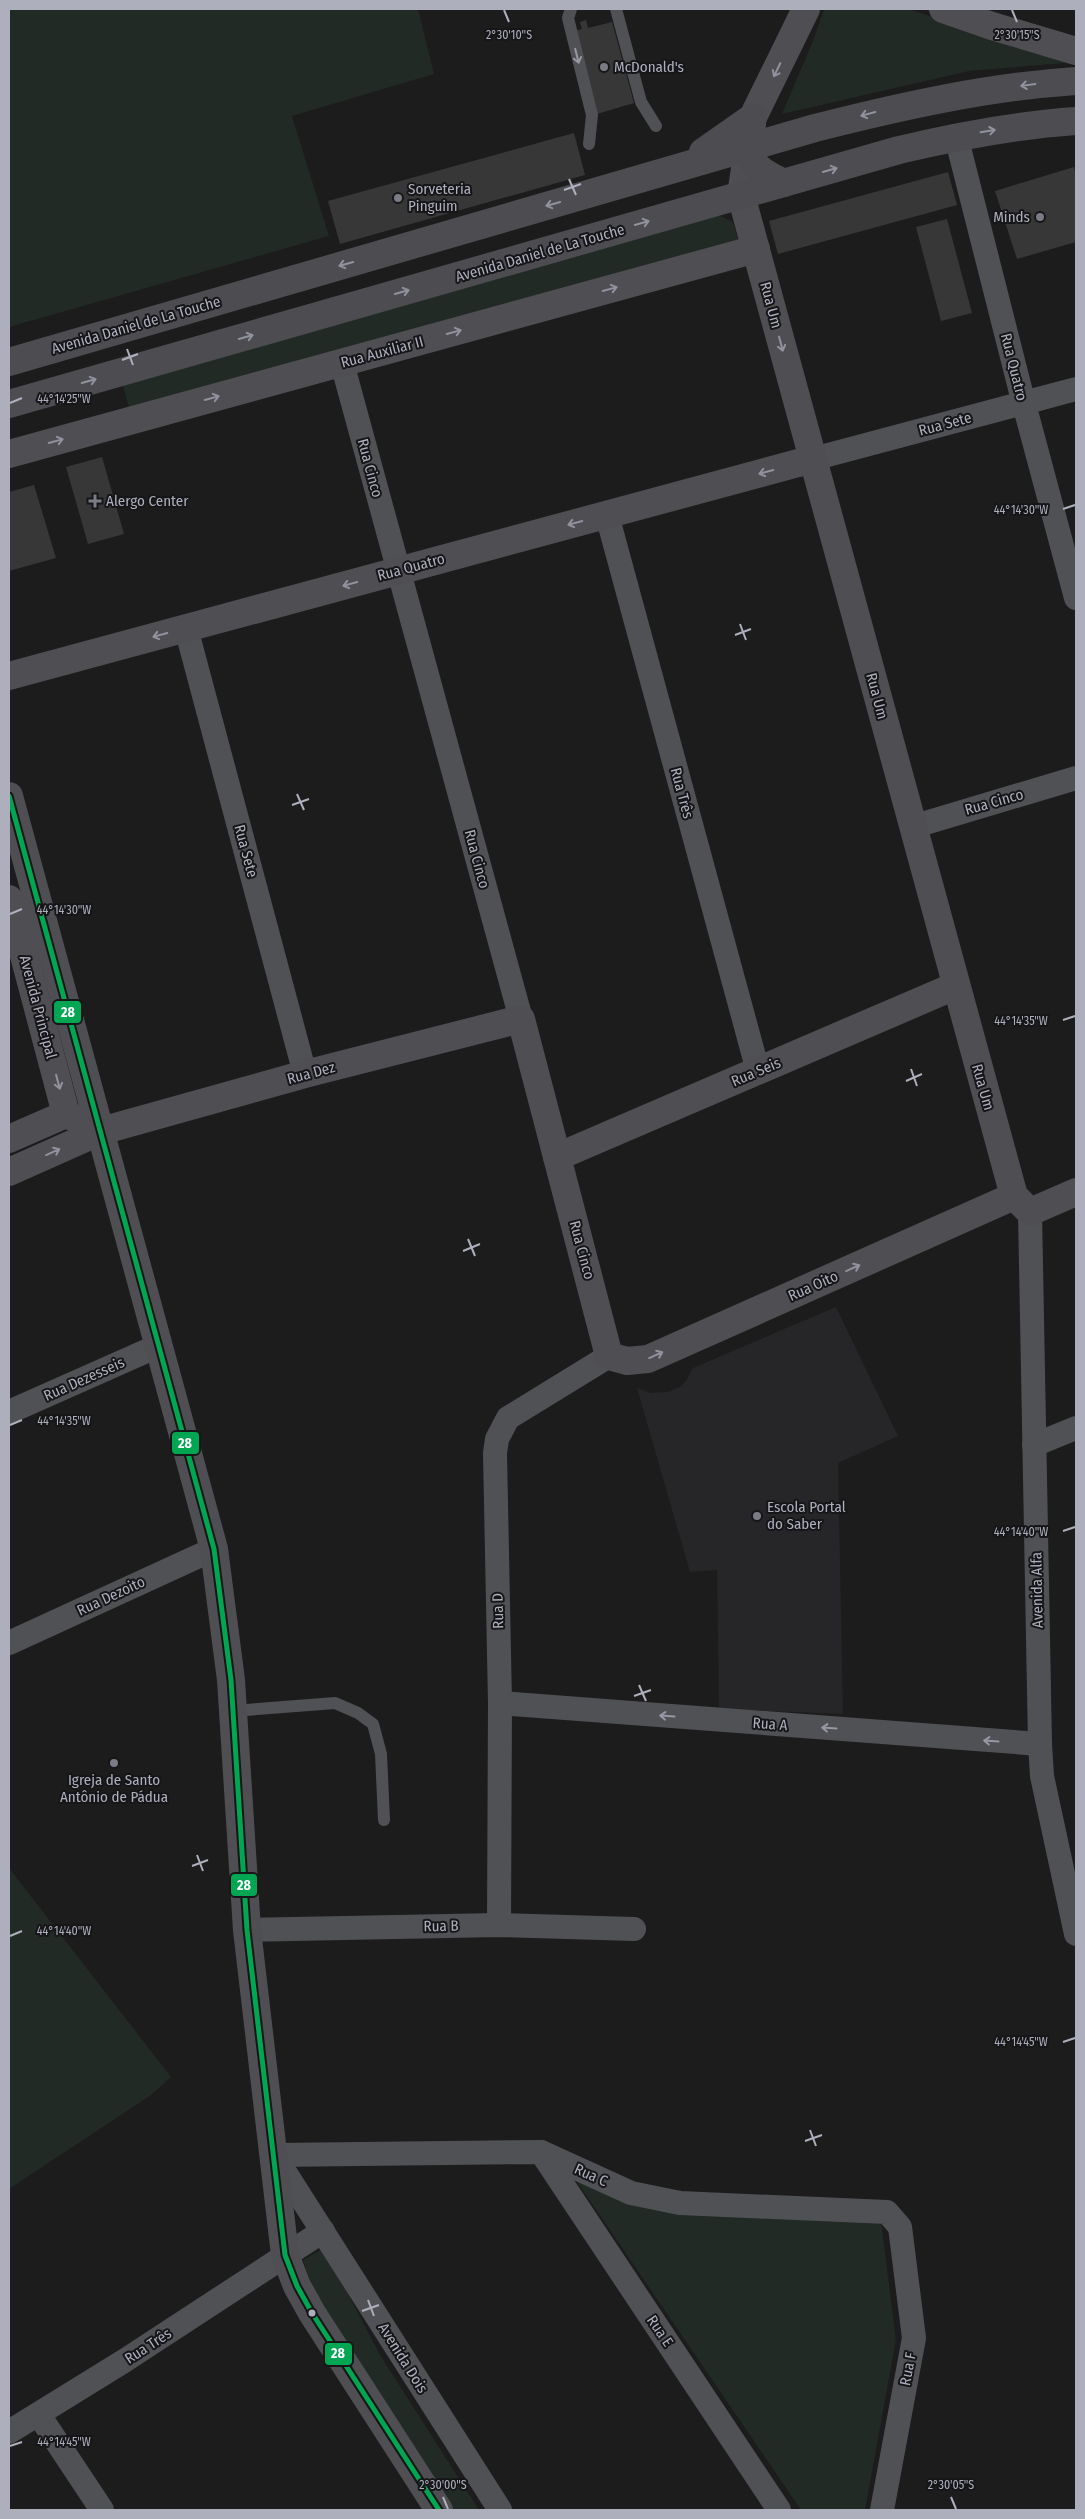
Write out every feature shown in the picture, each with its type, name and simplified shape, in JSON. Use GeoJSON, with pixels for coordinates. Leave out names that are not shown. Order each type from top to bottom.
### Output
{"type":"FeatureCollection","features":[{"type":"Feature","properties":{"kind":"main road","name":"Avenida Daniel de La Touche"},"geometry":{"type":"LineString","coordinates":[[9,362],[749,147],[915,103],[1002,89],[1076,81]]}},
{"type":"Feature","properties":{"kind":"main road"},"geometry":{"type":"LineString","coordinates":[[684,166],[753,117]]}},
{"type":"Feature","properties":{"kind":"main road","name":"Avenida Daniel de La Touche"},"geometry":{"type":"LineString","coordinates":[[9,404],[741,195],[956,136],[1031,124],[1076,121]]}},
{"type":"Feature","properties":{"kind":"main road"},"geometry":{"type":"LineString","coordinates":[[749,147],[750,156],[755,166],[784,183]]}},
{"type":"Feature","properties":{"kind":"street"},"geometry":{"type":"LineString","coordinates":[[741,195],[753,117],[806,9]]}},
{"type":"Feature","properties":{"kind":"street"},"geometry":{"type":"LineString","coordinates":[[943,9],[1076,51]]}},
{"type":"Feature","properties":{"kind":"street","name":"Rua Quatro"},"geometry":{"type":"LineString","coordinates":[[956,136],[1024,404],[1076,598]]}},
{"type":"Feature","properties":{"kind":"street","name":"Rua Um"},"geometry":{"type":"LineString","coordinates":[[741,195],[955,986],[1022,1204]]}},
{"type":"Feature","properties":{"kind":"street","name":"Rua Auxiliar II"},"geometry":{"type":"LineString","coordinates":[[9,454],[756,249]]}},
{"type":"Feature","properties":{"kind":"street","name":"Rua Cinco"},"geometry":{"type":"LineString","coordinates":[[342,363],[397,571],[522,1019],[609,1356]]}},
{"type":"Feature","properties":{"kind":"street","name":"Rua Sete"},"geometry":{"type":"LineString","coordinates":[[813,459],[1076,389]]}},
{"type":"Feature","properties":{"kind":"street","name":"Rua Quatro"},"geometry":{"type":"LineString","coordinates":[[9,676],[813,459]]}},
{"type":"Feature","properties":{"kind":"street","name":"Rua Três"},"geometry":{"type":"LineString","coordinates":[[607,514],[758,1071]]}},
{"type":"Feature","properties":{"kind":"street","name":"Rua Sete"},"geometry":{"type":"LineString","coordinates":[[186,628],[305,1074]]}},
{"type":"Feature","properties":{"kind":"street","name":"Rua Cinco"},"geometry":{"type":"LineString","coordinates":[[912,827],[1076,778]]}},
{"type":"Feature","properties":{"kind":"street","name":"Avenida Principal"},"geometry":{"type":"LineString","coordinates":[[9,796],[214,1549],[224,1614],[233,1711],[247,1930],[285,2255]]}},
{"type":"Feature","properties":{"kind":"street","name":"Avenida Principal"},"geometry":{"type":"LineString","coordinates":[[9,899],[66,1114]]}},
{"type":"Feature","properties":{"kind":"street","name":"Rua Seis"},"geometry":{"type":"LineString","coordinates":[[557,1157],[955,986]]}},
{"type":"Feature","properties":{"kind":"street","name":"Rua Dez"},"geometry":{"type":"LineString","coordinates":[[101,1131],[305,1074],[522,1019]]}},
{"type":"Feature","properties":{"kind":"street"},"geometry":{"type":"LineString","coordinates":[[9,1140],[66,1114],[101,1131]]}},
{"type":"Feature","properties":{"kind":"street"},"geometry":{"type":"LineString","coordinates":[[9,1172],[101,1131]]}},
{"type":"Feature","properties":{"kind":"street","name":"Rua Oito"},"geometry":{"type":"LineString","coordinates":[[609,1356],[627,1361],[648,1359],[1022,1204],[1076,1192]]}},
{"type":"Feature","properties":{"kind":"street","name":"Avenida Alfa"},"geometry":{"type":"LineString","coordinates":[[1022,1204],[1034,1445],[1040,1744],[1046,1793],[1076,1934]]}},
{"type":"Feature","properties":{"kind":"street","name":"Rua Dezesseis"},"geometry":{"type":"LineString","coordinates":[[9,1412],[160,1345]]}},
{"type":"Feature","properties":{"kind":"street","name":"Rua D"},"geometry":{"type":"LineString","coordinates":[[500,1925],[500,1703],[495,1453],[497,1439],[508,1418],[609,1356]]}},
{"type":"Feature","properties":{"kind":"street"},"geometry":{"type":"LineString","coordinates":[[1034,1445],[1076,1428]]}},
{"type":"Feature","properties":{"kind":"street","name":"Rua Dezoito"},"geometry":{"type":"LineString","coordinates":[[9,1643],[214,1549]]}},
{"type":"Feature","properties":{"kind":"street","name":"Rua A"},"geometry":{"type":"LineString","coordinates":[[500,1703],[1040,1744]]}},
{"type":"Feature","properties":{"kind":"street","name":"Rua B"},"geometry":{"type":"LineString","coordinates":[[247,1930],[500,1925],[634,1929]]}},
{"type":"Feature","properties":{"kind":"street","name":"Rua C"},"geometry":{"type":"LineString","coordinates":[[274,2155],[541,2152],[631,2193],[680,2203],[879,2210],[894,2218],[900,2227]]}},
{"type":"Feature","properties":{"kind":"street","name":"Rua E"},"geometry":{"type":"LineString","coordinates":[[541,2152],[779,2510]]}},
{"type":"Feature","properties":{"kind":"street","name":"Avenida Dois"},"geometry":{"type":"LineString","coordinates":[[274,2155],[500,2510]]}},
{"type":"Feature","properties":{"kind":"street","name":"Rua F"},"geometry":{"type":"LineString","coordinates":[[882,2510],[914,2338],[900,2227]]}},
{"type":"Feature","properties":{"kind":"street","name":"Rua Três"},"geometry":{"type":"LineString","coordinates":[[9,2432],[39,2415],[323,2231]]}},
{"type":"Feature","properties":{"kind":"street"},"geometry":{"type":"LineString","coordinates":[[285,2255],[312,2313],[439,2510]]}},
{"type":"Feature","properties":{"kind":"street"},"geometry":{"type":"LineString","coordinates":[[39,2415],[102,2510]]}},
{"type":"Feature","properties":{"kind":"lane"},"geometry":{"type":"LineString","coordinates":[[571,9],[568,18],[592,115],[589,144]]}},
{"type":"Feature","properties":{"kind":"lane"},"geometry":{"type":"LineString","coordinates":[[616,9],[641,102],[656,126]]}},
{"type":"Feature","properties":{"kind":"lane"},"geometry":{"type":"LineString","coordinates":[[233,1711],[335,1703],[358,1713],[373,1724],[380,1754],[384,1820]]}},
{"type":"Feature","properties":{"kind":"shaded area"},"geometry":{"type":"Polygon","coordinates":[[[9,9],[418,9],[434,74],[292,116],[329,236],[9,327],[9,9]]]}},
{"type":"Feature","properties":{"kind":"shaded area"},"geometry":{"type":"Polygon","coordinates":[[[824,9],[909,9],[1066,63],[969,71],[782,114],[813,41],[824,9]]]}},
{"type":"Feature","properties":{"kind":"shaded area"},"geometry":{"type":"Polygon","coordinates":[[[718,215],[733,222],[739,243],[130,411],[122,382],[718,215]]]}},
{"type":"Feature","properties":{"kind":"shaded area","name":"Escola Portal do Saber"},"geometry":{"type":"Polygon","coordinates":[[[836,1307],[898,1436],[838,1463],[843,1714],[719,1709],[717,1570],[690,1572],[637,1388],[651,1393],[667,1392],[680,1387],[686,1381],[693,1368],[836,1307]]]}},
{"type":"Feature","properties":{"kind":"shaded area"},"geometry":{"type":"Polygon","coordinates":[[[9,1868],[171,2077],[151,2095],[9,2189],[9,1868]]]}},
{"type":"Feature","properties":{"kind":"shaded area"},"geometry":{"type":"Polygon","coordinates":[[[571,2173],[625,2198],[881,2221],[896,2340],[865,2510],[801,2510],[571,2173]]]}},
{"type":"Feature","properties":{"kind":"shaded area"},"geometry":{"type":"Polygon","coordinates":[[[324,2248],[380,2355],[479,2510],[452,2510],[321,2313],[303,2260],[324,2248]]]}},
{"type":"Feature","properties":{"kind":"building","name":"McDonald's"},"geometry":{"type":"Polygon","coordinates":[[[586,20],[588,28],[612,22],[634,103],[597,114],[575,31],[582,29],[580,22],[586,20]]]}},
{"type":"Feature","properties":{"kind":"building"},"geometry":{"type":"Polygon","coordinates":[[[574,133],[585,175],[340,244],[328,201],[574,133]]]}},
{"type":"Feature","properties":{"kind":"building","name":"Minds"},"geometry":{"type":"Polygon","coordinates":[[[1074,167],[1076,177],[1076,242],[1017,259],[995,191],[1074,167]]]}},
{"type":"Feature","properties":{"kind":"building"},"geometry":{"type":"Polygon","coordinates":[[[948,172],[957,205],[778,254],[769,221],[948,172]]]}},
{"type":"Feature","properties":{"kind":"building"},"geometry":{"type":"Polygon","coordinates":[[[947,219],[972,313],[941,321],[916,227],[947,219]]]}},
{"type":"Feature","properties":{"kind":"building","name":"Alergo Center"},"geometry":{"type":"Polygon","coordinates":[[[102,457],[124,534],[88,544],[66,467],[102,457]]]}},
{"type":"Feature","properties":{"kind":"building"},"geometry":{"type":"Polygon","coordinates":[[[34,485],[56,558],[9,571],[9,492],[34,485]]]}},
{"type":"Feature","properties":{"kind":"transit line","name":"28"},"geometry":{"type":"LineString","coordinates":[[9,796],[214,1549],[231,1680],[247,1930],[285,2255],[297,2286],[312,2313],[439,2510]]}},
{"type":"Feature","properties":{"kind":"place","name":"McDonald's"},"geometry":{"type":"Point","coordinates":[604,67]}},
{"type":"Feature","properties":{"kind":"place","name":"Sorveteria Pinguim"},"geometry":{"type":"Point","coordinates":[398,198]}},
{"type":"Feature","properties":{"kind":"place","name":"Minds"},"geometry":{"type":"Point","coordinates":[1040,217]}},
{"type":"Feature","properties":{"kind":"place","name":"Alergo Center"},"geometry":{"type":"Point","coordinates":[95,501]}},
{"type":"Feature","properties":{"kind":"place","name":"Escola Portal do Saber"},"geometry":{"type":"Point","coordinates":[757,1516]}},
{"type":"Feature","properties":{"kind":"place","name":"Igreja de Santo Antônio de Pádua"},"geometry":{"type":"Point","coordinates":[114,1763]}}]}
